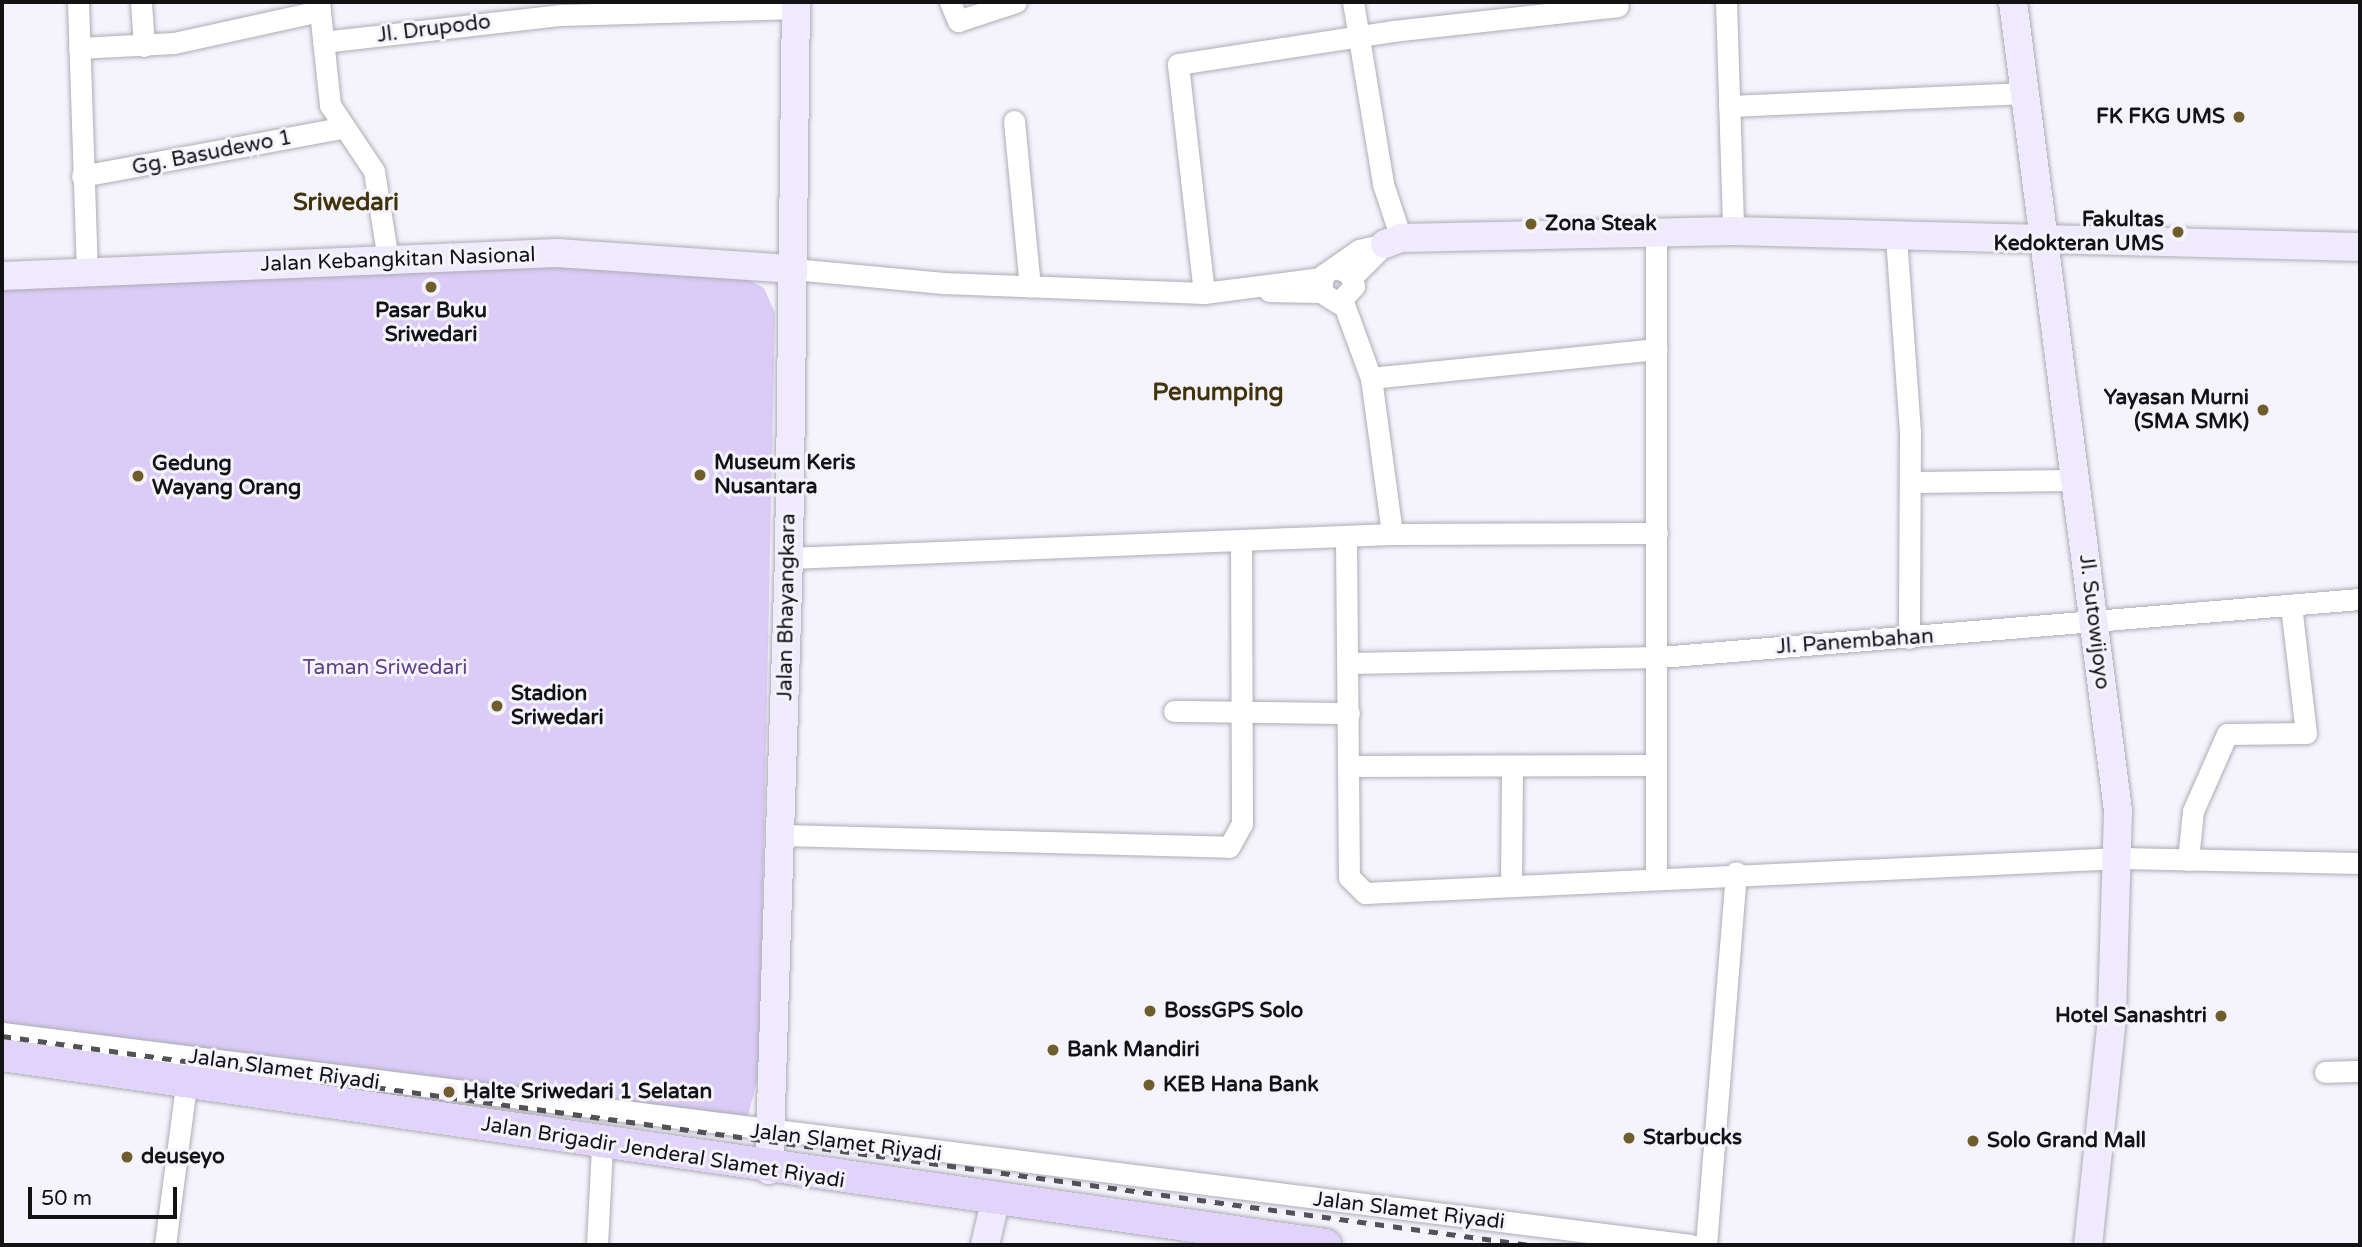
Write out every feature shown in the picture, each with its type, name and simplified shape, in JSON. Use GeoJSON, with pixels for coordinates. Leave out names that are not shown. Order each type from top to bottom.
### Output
{"type":"FeatureCollection","features":[{"type":"Feature","properties":{"kind":"main road","name":"Jl. Sutowijoyo"},"geometry":{"type":"LineString","coordinates":[[2013,2],[2049,243],[2120,858],[2112,1018],[2088,1245]]}},
{"type":"Feature","properties":{"kind":"main road","name":"Jalan Bhayangkara"},"geometry":{"type":"LineString","coordinates":[[769,1170],[789,558],[796,5]]}},
{"type":"Feature","properties":{"kind":"main road"},"geometry":{"type":"LineString","coordinates":[[1393,241],[1656,231],[1733,231],[2049,243],[2360,247]]}},
{"type":"Feature","properties":{"kind":"main road","name":"Jalan Kebangkitan Nasional"},"geometry":{"type":"LineString","coordinates":[[2,276],[388,260],[616,254],[793,269]]}},
{"type":"Feature","properties":{"kind":"main road","name":"Jalan Brigadir Jenderal Slamet Riyadi"},"geometry":{"type":"LineString","coordinates":[[2,1055],[187,1079],[769,1170],[995,1202],[1200,1237],[1325,1245]]}},
{"type":"Feature","properties":{"kind":"main road"},"geometry":{"type":"LineString","coordinates":[[985,1245],[995,1202]]}},
{"type":"Feature","properties":{"kind":"street"},"geometry":{"type":"LineString","coordinates":[[78,2],[87,273]]}},
{"type":"Feature","properties":{"kind":"street"},"geometry":{"type":"LineString","coordinates":[[141,2],[144,46]]}},
{"type":"Feature","properties":{"kind":"street"},"geometry":{"type":"LineString","coordinates":[[950,2],[958,20],[1016,2]]}},
{"type":"Feature","properties":{"kind":"street"},"geometry":{"type":"LineString","coordinates":[[793,269],[1030,285],[1204,293],[1332,279],[1359,250],[1393,241],[1353,2]]}},
{"type":"Feature","properties":{"kind":"street"},"geometry":{"type":"LineString","coordinates":[[1726,2],[1733,231]]}},
{"type":"Feature","properties":{"kind":"street","name":"Jl. Drupodo"},"geometry":{"type":"LineString","coordinates":[[323,42],[561,15],[796,5]]}},
{"type":"Feature","properties":{"kind":"street"},"geometry":{"type":"LineString","coordinates":[[79,48],[144,46],[320,6],[327,93],[341,128],[374,171],[388,260]]}},
{"type":"Feature","properties":{"kind":"street"},"geometry":{"type":"LineString","coordinates":[[1204,293],[1178,64],[1358,36],[1618,6]]}},
{"type":"Feature","properties":{"kind":"street"},"geometry":{"type":"LineString","coordinates":[[1729,106],[2026,93]]}},
{"type":"Feature","properties":{"kind":"street"},"geometry":{"type":"LineString","coordinates":[[1014,121],[1030,285]]}},
{"type":"Feature","properties":{"kind":"street","name":"Gg. Basudewo 1"},"geometry":{"type":"LineString","coordinates":[[82,176],[341,128]]}},
{"type":"Feature","properties":{"kind":"street"},"geometry":{"type":"LineString","coordinates":[[1656,231],[1660,657],[1653,765],[1656,875]]}},
{"type":"Feature","properties":{"kind":"street"},"geometry":{"type":"LineString","coordinates":[[1896,237],[1910,482],[1909,638]]}},
{"type":"Feature","properties":{"kind":"street"},"geometry":{"type":"LineString","coordinates":[[1332,279],[1371,378],[1392,534]]}},
{"type":"Feature","properties":{"kind":"street"},"geometry":{"type":"LineString","coordinates":[[1371,378],[1657,349]]}},
{"type":"Feature","properties":{"kind":"street"},"geometry":{"type":"LineString","coordinates":[[1910,482],[2077,480]]}},
{"type":"Feature","properties":{"kind":"street"},"geometry":{"type":"LineString","coordinates":[[789,558],[1346,538],[1392,534],[1657,533]]}},
{"type":"Feature","properties":{"kind":"street"},"geometry":{"type":"LineString","coordinates":[[1346,538],[1353,887],[1364,893],[1656,875],[2120,858],[2360,863]]}},
{"type":"Feature","properties":{"kind":"street"},"geometry":{"type":"LineString","coordinates":[[782,835],[1218,849],[1236,842],[1242,824],[1241,542]]}},
{"type":"Feature","properties":{"kind":"street","name":"Jl. Panembahan"},"geometry":{"type":"LineString","coordinates":[[1348,663],[1660,657],[2094,625],[2360,599]]}},
{"type":"Feature","properties":{"kind":"street"},"geometry":{"type":"LineString","coordinates":[[2188,860],[2193,811],[2227,734],[2306,733],[2291,606]]}},
{"type":"Feature","properties":{"kind":"street"},"geometry":{"type":"LineString","coordinates":[[1174,711],[1349,713]]}},
{"type":"Feature","properties":{"kind":"street"},"geometry":{"type":"LineString","coordinates":[[1349,766],[1653,765]]}},
{"type":"Feature","properties":{"kind":"street"},"geometry":{"type":"LineString","coordinates":[[1511,884],[1512,767]]}},
{"type":"Feature","properties":{"kind":"street"},"geometry":{"type":"LineString","coordinates":[[1706,1245],[1736,872]]}},
{"type":"Feature","properties":{"kind":"street","name":"Jalan Slamet Riyadi"},"geometry":{"type":"LineString","coordinates":[[2,1033],[770,1135],[1691,1245]]}},
{"type":"Feature","properties":{"kind":"street"},"geometry":{"type":"LineString","coordinates":[[2325,1073],[2360,1071]]}},
{"type":"Feature","properties":{"kind":"street"},"geometry":{"type":"LineString","coordinates":[[165,1245],[187,1079]]}},
{"type":"Feature","properties":{"kind":"street"},"geometry":{"type":"LineString","coordinates":[[597,1245],[602,1144]]}},
{"type":"Feature","properties":{"kind":"green space","name":"Taman Sriwedari"},"geometry":{"type":"Polygon","coordinates":[[[590,264],[742,276],[764,288],[775,313],[759,1073],[748,1116],[2,1024],[2,286],[590,264]]]}},
{"type":"Feature","properties":{"kind":"railway"},"geometry":{"type":"LineString","coordinates":[[2,1036],[1530,1245]]}},
{"type":"Feature","properties":{"kind":"place","name":"FK FKG UMS"},"geometry":{"type":"Point","coordinates":[2239,117]}},
{"type":"Feature","properties":{"kind":"place","name":"Zona Steak"},"geometry":{"type":"Point","coordinates":[1531,224]}},
{"type":"Feature","properties":{"kind":"place","name":"Fakultas Kedokteran UMS"},"geometry":{"type":"Point","coordinates":[2178,232]}},
{"type":"Feature","properties":{"kind":"place","name":"Pasar Buku Sriwedari"},"geometry":{"type":"Point","coordinates":[431,287]}},
{"type":"Feature","properties":{"kind":"place","name":"Yayasan Murni (SMA SMK)"},"geometry":{"type":"Point","coordinates":[2263,410]}},
{"type":"Feature","properties":{"kind":"place","name":"Museum Keris Nusantara"},"geometry":{"type":"Point","coordinates":[700,475]}},
{"type":"Feature","properties":{"kind":"place","name":"Gedung Wayang Orang"},"geometry":{"type":"Point","coordinates":[138,476]}},
{"type":"Feature","properties":{"kind":"place","name":"Stadion Sriwedari"},"geometry":{"type":"Point","coordinates":[497,706]}},
{"type":"Feature","properties":{"kind":"place","name":"BossGPS Solo"},"geometry":{"type":"Point","coordinates":[1150,1011]}},
{"type":"Feature","properties":{"kind":"place","name":"Hotel Sanashtri"},"geometry":{"type":"Point","coordinates":[2221,1016]}},
{"type":"Feature","properties":{"kind":"place","name":"Bank Mandiri"},"geometry":{"type":"Point","coordinates":[1053,1050]}},
{"type":"Feature","properties":{"kind":"place","name":"KEB Hana Bank"},"geometry":{"type":"Point","coordinates":[1149,1085]}},
{"type":"Feature","properties":{"kind":"place","name":"Halte Sriwedari 1 Selatan"},"geometry":{"type":"Point","coordinates":[449,1092]}},
{"type":"Feature","properties":{"kind":"place","name":"Starbucks"},"geometry":{"type":"Point","coordinates":[1629,1138]}},
{"type":"Feature","properties":{"kind":"place","name":"Solo Grand Mall"},"geometry":{"type":"Point","coordinates":[1973,1141]}},
{"type":"Feature","properties":{"kind":"place","name":"deuseyo"},"geometry":{"type":"Point","coordinates":[127,1157]}},
{"type":"Feature","properties":{"kind":"district","name":"Sriwedari"},"geometry":{"type":"Point","coordinates":[346,203]}},
{"type":"Feature","properties":{"kind":"district","name":"Penumping"},"geometry":{"type":"Point","coordinates":[1218,393]}}]}
